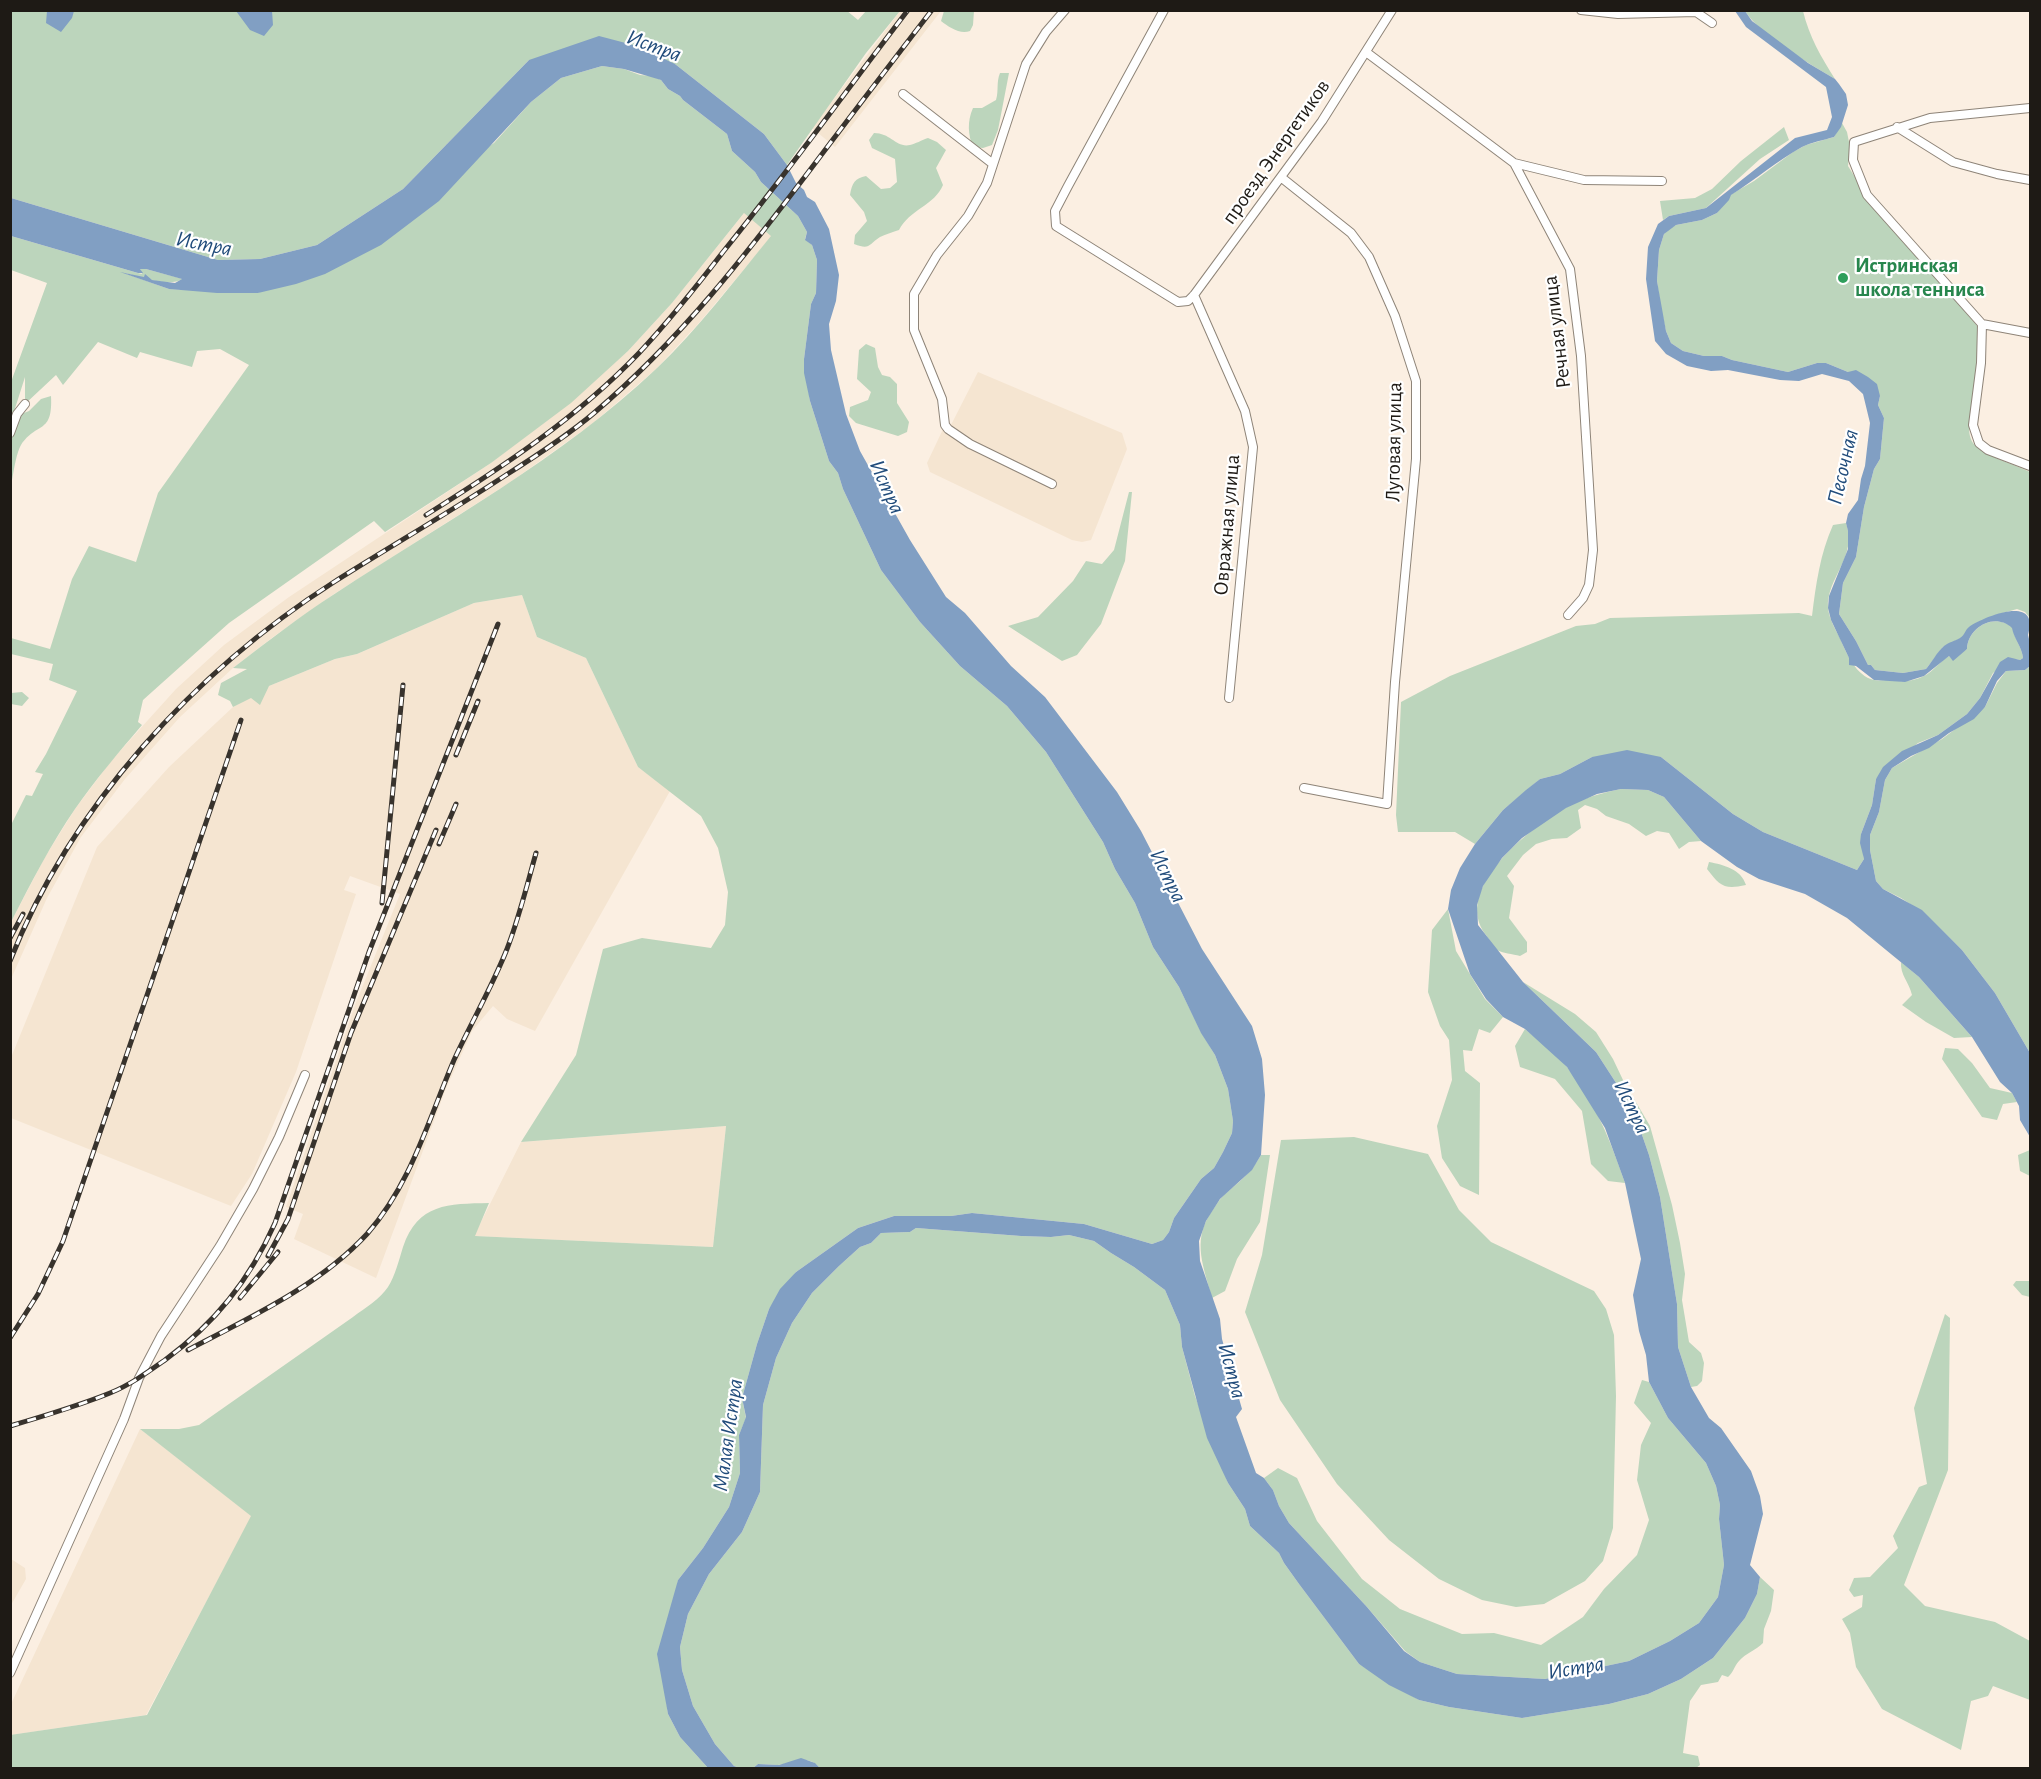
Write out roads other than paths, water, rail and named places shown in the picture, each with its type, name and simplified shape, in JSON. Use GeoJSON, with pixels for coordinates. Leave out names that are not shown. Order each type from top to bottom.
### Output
{"type":"FeatureCollection","features":[{"type":"Feature","properties":{"kind":"street"},"geometry":{"type":"LineString","coordinates":[[1052,484],[970,444],[945,425],[942,399],[914,330],[914,294],[937,255],[968,216],[987,183],[1026,64],[1046,32],[1065,10]]}},
{"type":"Feature","properties":{"kind":"street","name":"проезд Энергетиков"},"geometry":{"type":"LineString","coordinates":[[1164,10],[1055,211],[1056,226],[1178,302],[1188,301],[1194,295],[1282,178],[1322,121],[1392,10]]}},
{"type":"Feature","properties":{"kind":"street"},"geometry":{"type":"LineString","coordinates":[[1581,10],[1618,14],[1696,12],[1712,23]]}},
{"type":"Feature","properties":{"kind":"street","name":"Речная улица"},"geometry":{"type":"LineString","coordinates":[[1366,52],[1514,163],[1570,269],[1581,356],[1593,550],[1589,585],[1583,598],[1568,615]]}},
{"type":"Feature","properties":{"kind":"street"},"geometry":{"type":"LineString","coordinates":[[903,94],[993,164]]}},
{"type":"Feature","properties":{"kind":"street"},"geometry":{"type":"LineString","coordinates":[[2031,108],[1930,117],[1897,126],[1854,142],[1853,160],[1867,195],[1982,324],[2031,333]]}},
{"type":"Feature","properties":{"kind":"street"},"geometry":{"type":"LineString","coordinates":[[1897,126],[1953,162],[2031,180]]}},
{"type":"Feature","properties":{"kind":"street"},"geometry":{"type":"LineString","coordinates":[[1514,163],[1584,180],[1662,181]]}},
{"type":"Feature","properties":{"kind":"street","name":"Луговая улица"},"geometry":{"type":"LineString","coordinates":[[1282,178],[1352,233],[1370,257],[1395,316],[1416,381],[1416,459],[1395,682],[1388,804],[1304,788]]}},
{"type":"Feature","properties":{"kind":"street","name":"Овражная улица"},"geometry":{"type":"LineString","coordinates":[[1194,295],[1245,411],[1253,447],[1229,698]]}},
{"type":"Feature","properties":{"kind":"street"},"geometry":{"type":"LineString","coordinates":[[1982,324],[1981,363],[1972,425],[1979,443],[1988,450],[2031,466]]}},
{"type":"Feature","properties":{"kind":"street"},"geometry":{"type":"LineString","coordinates":[[10,434],[17,414],[25,404]]}},
{"type":"Feature","properties":{"kind":"street"},"geometry":{"type":"LineString","coordinates":[[10,1672],[124,1419],[139,1378],[161,1336],[220,1246],[253,1189],[279,1137],[305,1075]]}},
{"type":"Feature","properties":{"kind":"water"},"geometry":{"type":"Polygon","coordinates":[[[47,10],[74,11],[72,18],[61,32],[46,23],[47,10]]]}},
{"type":"Feature","properties":{"kind":"water"},"geometry":{"type":"Polygon","coordinates":[[[236,11],[272,11],[273,25],[264,36],[250,30],[236,11]]]}},
{"type":"Feature","properties":{"kind":"water"},"geometry":{"type":"Polygon","coordinates":[[[1735,11],[1745,11],[1752,21],[1808,63],[1835,79],[1846,94],[1848,105],[1841,127],[1834,137],[1806,145],[1793,152],[1731,195],[1717,213],[1702,220],[1676,225],[1664,234],[1659,250],[1657,281],[1666,331],[1671,343],[1683,351],[1704,356],[1722,356],[1788,372],[1817,363],[1826,363],[1848,372],[1856,370],[1877,384],[1880,396],[1878,405],[1884,418],[1880,459],[1874,469],[1864,507],[1856,557],[1843,583],[1839,614],[1868,665],[1875,670],[1903,673],[1926,669],[1944,646],[1960,638],[1969,627],[1986,618],[2019,611],[2026,615],[2030,622],[2028,635],[2030,666],[2025,670],[2006,671],[1997,681],[1985,707],[1974,719],[1929,748],[1892,768],[1885,780],[1879,812],[1870,835],[1870,850],[1876,881],[1883,889],[1922,910],[1962,950],[1995,993],[2030,1053],[2030,1137],[2020,1120],[2019,1106],[2012,1093],[2000,1082],[1972,1037],[1919,977],[1847,918],[1805,894],[1759,879],[1737,867],[1701,841],[1664,797],[1648,790],[1621,789],[1597,794],[1566,808],[1522,838],[1502,858],[1483,886],[1477,905],[1478,925],[1523,982],[1596,1052],[1633,1109],[1649,1155],[1660,1197],[1677,1304],[1678,1347],[1691,1387],[1709,1418],[1721,1428],[1751,1471],[1760,1496],[1763,1514],[1750,1565],[1760,1577],[1757,1594],[1745,1618],[1713,1658],[1681,1679],[1648,1694],[1609,1704],[1522,1718],[1419,1700],[1389,1685],[1359,1664],[1299,1584],[1279,1553],[1250,1526],[1245,1509],[1228,1483],[1207,1438],[1182,1347],[1180,1325],[1165,1290],[1094,1241],[1069,1235],[1021,1236],[916,1228],[910,1232],[881,1233],[871,1243],[860,1247],[839,1266],[812,1293],[792,1323],[776,1358],[763,1405],[760,1492],[742,1532],[709,1574],[688,1614],[680,1647],[682,1670],[693,1706],[715,1744],[734,1766],[740,1768],[708,1768],[680,1737],[668,1714],[657,1654],[678,1580],[703,1548],[729,1507],[740,1473],[739,1435],[746,1417],[742,1398],[769,1309],[780,1289],[796,1272],[858,1228],[894,1216],[951,1216],[972,1213],[1084,1224],[1152,1244],[1163,1240],[1174,1218],[1201,1179],[1214,1168],[1232,1133],[1233,1121],[1228,1089],[1215,1055],[1201,1033],[1179,987],[1153,947],[1135,903],[1115,869],[1103,842],[1046,752],[1007,706],[960,666],[920,622],[881,570],[843,489],[838,473],[829,461],[810,401],[804,373],[804,359],[811,304],[816,293],[817,260],[812,245],[805,240],[807,232],[798,216],[732,151],[727,134],[668,89],[661,80],[624,69],[602,66],[561,78],[531,102],[439,201],[381,245],[325,274],[258,293],[217,293],[169,289],[120,272],[144,277],[145,274],[152,280],[175,283],[182,279],[146,269],[140,269],[143,273],[138,273],[11,236],[11,198],[218,260],[260,259],[317,245],[403,189],[529,60],[599,36],[637,46],[675,64],[764,134],[787,165],[796,183],[804,190],[807,197],[815,202],[829,229],[839,275],[836,301],[829,324],[831,350],[846,414],[860,451],[910,540],[946,597],[965,613],[1011,666],[1045,697],[1117,792],[1141,831],[1202,949],[1252,1026],[1262,1059],[1265,1095],[1261,1155],[1252,1170],[1220,1199],[1206,1221],[1199,1241],[1200,1261],[1220,1319],[1222,1339],[1242,1409],[1236,1417],[1256,1473],[1264,1478],[1273,1490],[1289,1523],[1367,1607],[1404,1651],[1420,1662],[1457,1674],[1545,1679],[1629,1661],[1670,1641],[1699,1623],[1718,1597],[1724,1565],[1719,1519],[1720,1505],[1716,1486],[1706,1463],[1668,1418],[1649,1382],[1646,1355],[1633,1295],[1641,1259],[1625,1183],[1605,1128],[1567,1067],[1525,1029],[1503,1017],[1486,999],[1470,974],[1448,909],[1451,890],[1460,868],[1475,844],[1503,810],[1540,779],[1560,774],[1592,757],[1627,750],[1661,757],[1733,814],[1763,832],[1857,870],[1864,859],[1860,843],[1861,834],[1872,805],[1876,779],[1883,767],[1902,751],[1938,735],[1967,714],[1980,698],[2000,662],[2008,657],[2020,660],[2023,658],[2012,628],[1998,621],[1977,628],[1972,634],[1967,649],[1953,661],[1949,656],[1924,676],[1905,682],[1874,680],[1856,666],[1849,665],[1849,658],[1831,620],[1828,608],[1829,596],[1848,549],[1846,523],[1848,514],[1858,500],[1865,466],[1870,423],[1863,394],[1849,381],[1822,374],[1799,381],[1780,380],[1728,370],[1711,371],[1687,366],[1666,354],[1655,341],[1646,279],[1648,247],[1658,224],[1669,216],[1706,208],[1795,138],[1827,130],[1832,117],[1826,87],[1746,27],[1735,11]]]}},
{"type":"Feature","properties":{"kind":"water"},"geometry":{"type":"Polygon","coordinates":[[[801,1758],[815,1763],[820,1768],[753,1768],[758,1764],[779,1765],[801,1758]]]}},
{"type":"Feature","properties":{"kind":"railway"},"geometry":{"type":"LineString","coordinates":[[426,515],[537,441],[590,399],[639,353],[682,304],[747,222],[908,10]]}},
{"type":"Feature","properties":{"kind":"railway"},"geometry":{"type":"LineString","coordinates":[[10,961],[36,904],[67,849],[103,796],[186,700],[233,657],[283,617],[334,582],[551,446],[626,385],[711,296],[932,10]]}},
{"type":"Feature","properties":{"kind":"railway"},"geometry":{"type":"LineString","coordinates":[[10,1426],[98,1398],[145,1374],[183,1346],[215,1316],[254,1264],[275,1223],[369,952],[498,624]]}},
{"type":"Feature","properties":{"kind":"railway"},"geometry":{"type":"LineString","coordinates":[[382,903],[403,685]]}},
{"type":"Feature","properties":{"kind":"railway"},"geometry":{"type":"LineString","coordinates":[[456,755],[478,701]]}},
{"type":"Feature","properties":{"kind":"railway"},"geometry":{"type":"LineString","coordinates":[[10,1338],[38,1294],[63,1241],[241,720]]}},
{"type":"Feature","properties":{"kind":"railway"},"geometry":{"type":"LineString","coordinates":[[439,844],[456,804]]}},
{"type":"Feature","properties":{"kind":"railway"},"geometry":{"type":"LineString","coordinates":[[268,1256],[288,1219],[351,1033],[436,830]]}},
{"type":"Feature","properties":{"kind":"railway"},"geometry":{"type":"LineString","coordinates":[[188,1350],[282,1300],[327,1270],[348,1253],[382,1215],[407,1173],[454,1060],[507,949],[536,853]]}},
{"type":"Feature","properties":{"kind":"railway"},"geometry":{"type":"LineString","coordinates":[[10,938],[23,914]]}},
{"type":"Feature","properties":{"kind":"railway"},"geometry":{"type":"LineString","coordinates":[[240,1298],[278,1252]]}},
{"type":"Feature","properties":{"kind":"place","name":"Истринская школа тенниса"},"geometry":{"type":"Point","coordinates":[1843,278]}},
{"type":"Feature","properties":{"kind":"water label","name":"Истра"},"geometry":{"type":"Point","coordinates":[654,46]}},
{"type":"Feature","properties":{"kind":"water label","name":"Истра"},"geometry":{"type":"Point","coordinates":[204,244]}},
{"type":"Feature","properties":{"kind":"water label","name":"Песочная"},"geometry":{"type":"Point","coordinates":[1843,467]}},
{"type":"Feature","properties":{"kind":"water label","name":"Истра"},"geometry":{"type":"Point","coordinates":[887,487]}},
{"type":"Feature","properties":{"kind":"water label","name":"Истра"},"geometry":{"type":"Point","coordinates":[1168,876]}},
{"type":"Feature","properties":{"kind":"water label","name":"Истра"},"geometry":{"type":"Point","coordinates":[1632,1107]}},
{"type":"Feature","properties":{"kind":"water label","name":"Истра"},"geometry":{"type":"Point","coordinates":[1232,1371]}},
{"type":"Feature","properties":{"kind":"water label","name":"Малая Истра"},"geometry":{"type":"Point","coordinates":[728,1435]}},
{"type":"Feature","properties":{"kind":"water label","name":"Истра"},"geometry":{"type":"Point","coordinates":[1576,1668]}}]}
